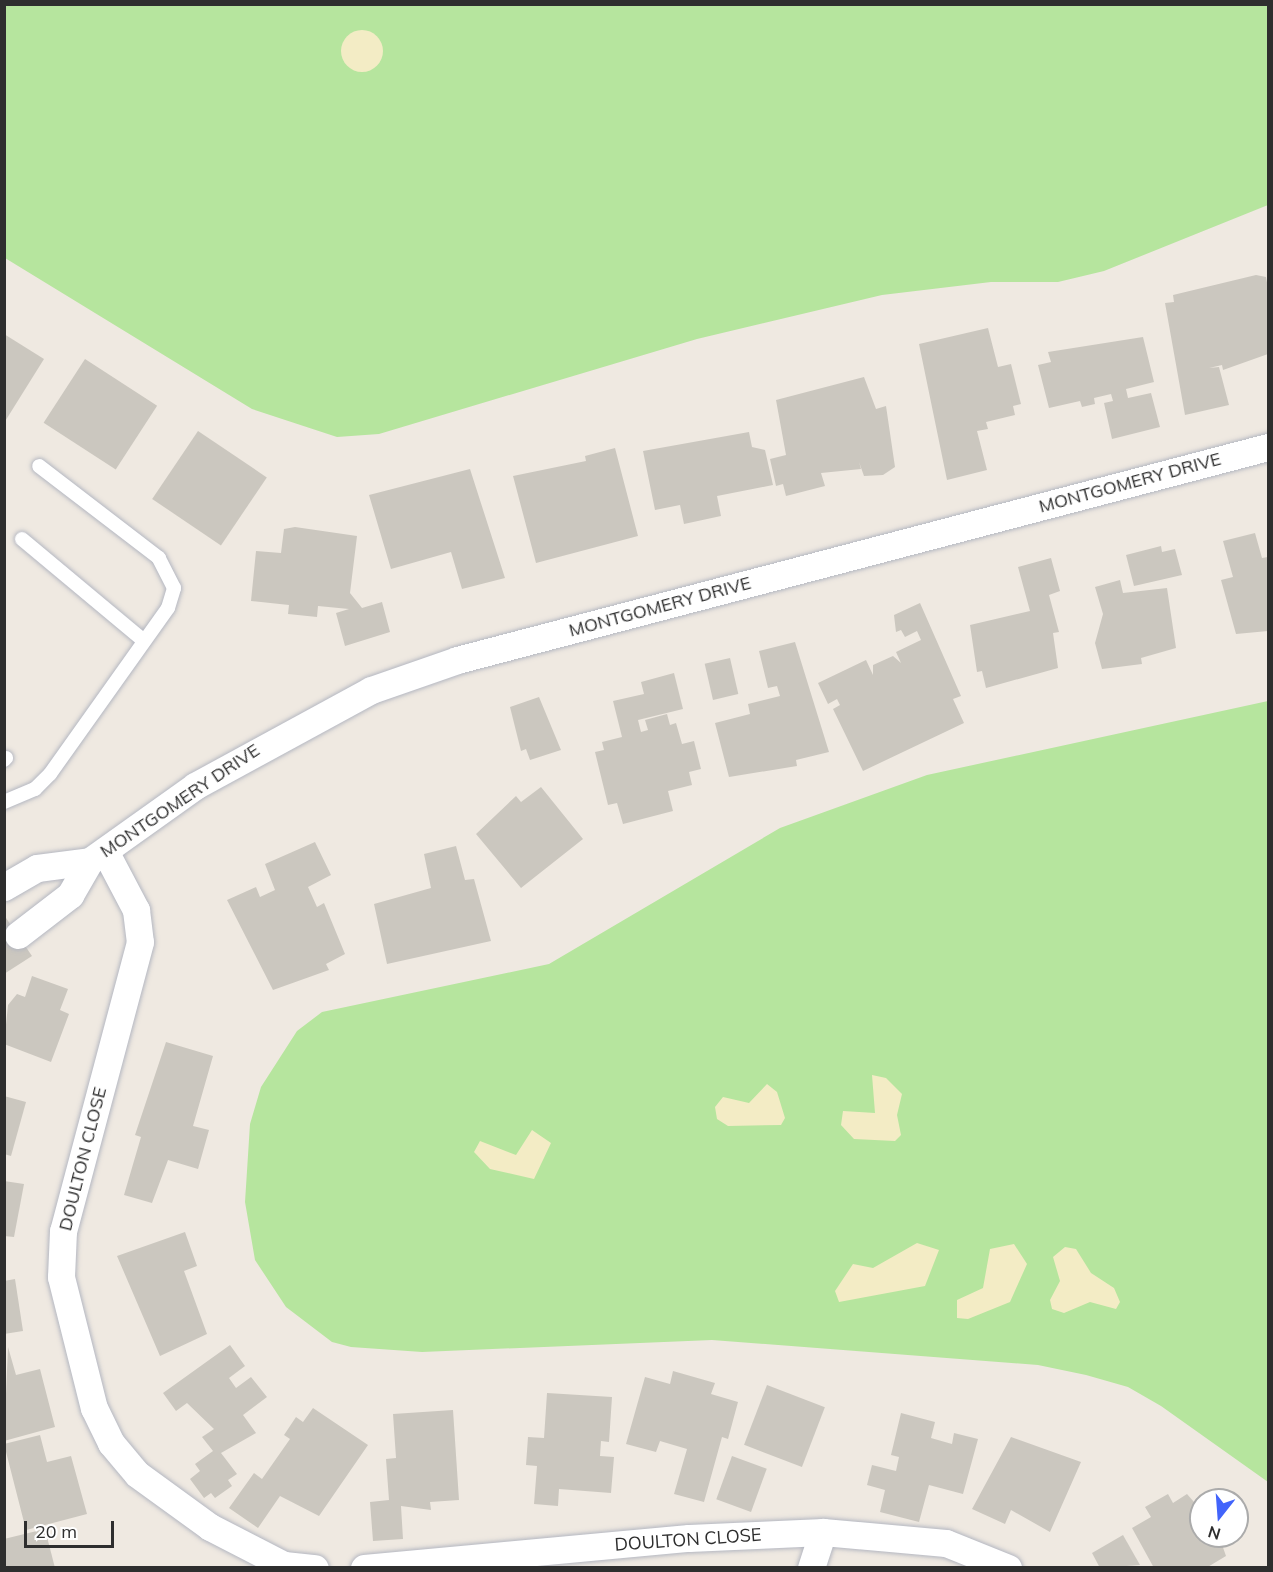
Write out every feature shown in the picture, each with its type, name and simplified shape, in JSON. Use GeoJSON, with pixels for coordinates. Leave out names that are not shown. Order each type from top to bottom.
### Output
{"type":"FeatureCollection","features":[{"type":"Feature","properties":{"kind":"street","name":"MONTGOMERY DRIVE"},"geometry":{"type":"LineString","coordinates":[[18,935],[70,895],[98,856],[246,753],[381,686],[457,660],[1269,447]]}},
{"type":"Feature","properties":{"kind":"street","name":"MONTGOMERY DRIVE"},"geometry":{"type":"LineString","coordinates":[[4,887],[37,868],[98,856]]}},
{"type":"Feature","properties":{"kind":"street","name":"DOULTON CLOSE"},"geometry":{"type":"LineString","coordinates":[[98,856],[136,910],[140,942],[63,1231],[61,1277],[94,1408],[111,1443],[137,1474],[210,1527],[284,1566],[315,1568]]}},
{"type":"Feature","properties":{"kind":"street","name":"DOULTON CLOSE"},"geometry":{"type":"LineString","coordinates":[[364,1568],[689,1538],[823,1532],[946,1543],[1008,1568]]}},
{"type":"Feature","properties":{"kind":"street"},"geometry":{"type":"LineString","coordinates":[[811,1568],[823,1532]]}},
{"type":"Feature","properties":{"kind":"lane"},"geometry":{"type":"LineString","coordinates":[[4,801],[35,789],[50,774],[173,596],[169,568],[39,466]]}},
{"type":"Feature","properties":{"kind":"lane"},"geometry":{"type":"LineString","coordinates":[[22,538],[144,641]]}},
{"type":"Feature","properties":{"kind":"green space"},"geometry":{"type":"Polygon","coordinates":[[[5,5],[1268,5],[1268,205],[1104,271],[1058,282],[991,282],[882,295],[697,339],[379,434],[337,437],[252,409],[5,258],[5,5]]]}},
{"type":"Feature","properties":{"kind":"green space"},"geometry":{"type":"Polygon","coordinates":[[[1268,701],[1268,1482],[1161,1406],[1128,1387],[1086,1375],[1038,1365],[712,1340],[422,1352],[351,1347],[332,1342],[286,1307],[255,1260],[245,1202],[250,1124],[261,1087],[297,1031],[322,1012],[549,964],[780,828],[927,775],[1268,701]]]}},
{"type":"Feature","properties":{"kind":"sand"},"geometry":{"type":"Polygon","coordinates":[[[362,30],[377,36],[383,51],[377,66],[362,72],[347,66],[341,51],[347,36],[362,30]]]}},
{"type":"Feature","properties":{"kind":"sand"},"geometry":{"type":"Polygon","coordinates":[[[872,1075],[886,1078],[902,1094],[897,1115],[901,1135],[895,1141],[854,1139],[841,1125],[843,1111],[875,1113],[872,1075]]]}},
{"type":"Feature","properties":{"kind":"sand"},"geometry":{"type":"Polygon","coordinates":[[[767,1084],[777,1092],[785,1118],[781,1125],[728,1126],[717,1119],[715,1107],[723,1097],[749,1103],[767,1084]]]}},
{"type":"Feature","properties":{"kind":"sand"},"geometry":{"type":"Polygon","coordinates":[[[532,1130],[551,1143],[534,1179],[490,1169],[474,1152],[480,1141],[516,1155],[532,1130]]]}},
{"type":"Feature","properties":{"kind":"sand"},"geometry":{"type":"Polygon","coordinates":[[[917,1243],[939,1250],[925,1286],[839,1302],[835,1291],[853,1264],[873,1268],[917,1243]]]}},
{"type":"Feature","properties":{"kind":"sand"},"geometry":{"type":"Polygon","coordinates":[[[1014,1244],[1027,1264],[1010,1302],[968,1319],[957,1318],[957,1300],[983,1288],[990,1249],[1014,1244]]]}},
{"type":"Feature","properties":{"kind":"sand"},"geometry":{"type":"Polygon","coordinates":[[[1065,1247],[1076,1249],[1091,1273],[1114,1288],[1120,1302],[1116,1309],[1090,1302],[1064,1313],[1052,1309],[1050,1300],[1060,1281],[1053,1257],[1065,1247]]]}},
{"type":"Feature","properties":{"kind":"building"},"geometry":{"type":"Polygon","coordinates":[[[1256,275],[1266,277],[1268,288],[1268,354],[1223,370],[1222,365],[1209,368],[1219,367],[1229,405],[1185,415],[1165,303],[1174,302],[1173,295],[1256,275]]]}},
{"type":"Feature","properties":{"kind":"building"},"geometry":{"type":"Polygon","coordinates":[[[988,328],[998,367],[1011,364],[1021,404],[1013,406],[1015,415],[986,422],[988,429],[977,431],[987,470],[947,480],[919,344],[988,328]]]}},
{"type":"Feature","properties":{"kind":"building"},"geometry":{"type":"Polygon","coordinates":[[[4,334],[44,359],[4,423],[4,334]]]}},
{"type":"Feature","properties":{"kind":"building"},"geometry":{"type":"Polygon","coordinates":[[[1143,337],[1154,382],[1126,389],[1128,398],[1151,393],[1160,427],[1112,439],[1104,403],[1113,401],[1111,394],[1094,398],[1095,404],[1082,407],[1080,401],[1049,408],[1038,365],[1051,362],[1048,352],[1143,337]]]}},
{"type":"Feature","properties":{"kind":"building"},"geometry":{"type":"Polygon","coordinates":[[[85,359],[157,406],[116,470],[44,423],[85,359]]]}},
{"type":"Feature","properties":{"kind":"building"},"geometry":{"type":"Polygon","coordinates":[[[864,377],[876,409],[886,406],[895,467],[883,475],[864,476],[859,462],[861,469],[821,473],[825,486],[786,496],[783,484],[776,486],[770,459],[786,455],[776,400],[864,377]]]}},
{"type":"Feature","properties":{"kind":"building"},"geometry":{"type":"Polygon","coordinates":[[[198,431],[267,477],[221,545],[152,499],[198,431]]]}},
{"type":"Feature","properties":{"kind":"building"},"geometry":{"type":"Polygon","coordinates":[[[749,432],[752,447],[765,450],[773,485],[717,496],[721,516],[684,524],[680,505],[655,510],[643,451],[749,432]]]}},
{"type":"Feature","properties":{"kind":"building"},"geometry":{"type":"Polygon","coordinates":[[[615,448],[638,536],[536,563],[513,476],[586,461],[585,456],[615,448]]]}},
{"type":"Feature","properties":{"kind":"building"},"geometry":{"type":"Polygon","coordinates":[[[470,469],[505,578],[462,589],[451,552],[391,569],[369,495],[470,469]]]}},
{"type":"Feature","properties":{"kind":"building"},"geometry":{"type":"Polygon","coordinates":[[[295,527],[357,536],[350,593],[362,608],[382,602],[390,632],[345,646],[336,613],[349,609],[318,606],[317,617],[288,614],[289,605],[251,601],[256,551],[281,553],[284,529],[295,527]]]}},
{"type":"Feature","properties":{"kind":"building"},"geometry":{"type":"Polygon","coordinates":[[[1255,533],[1262,558],[1268,557],[1268,631],[1236,634],[1221,580],[1233,577],[1223,541],[1255,533]]]}},
{"type":"Feature","properties":{"kind":"building"},"geometry":{"type":"Polygon","coordinates":[[[1161,546],[1162,552],[1175,549],[1182,575],[1134,586],[1126,555],[1161,546]]]}},
{"type":"Feature","properties":{"kind":"building"},"geometry":{"type":"Polygon","coordinates":[[[1051,558],[1060,591],[1049,595],[1059,632],[1053,633],[1058,668],[986,688],[982,671],[977,672],[970,625],[1030,611],[1018,567],[1051,558]]]}},
{"type":"Feature","properties":{"kind":"building"},"geometry":{"type":"Polygon","coordinates":[[[1120,580],[1123,593],[1167,588],[1176,648],[1141,658],[1142,664],[1102,669],[1095,643],[1103,614],[1095,587],[1120,580]]]}},
{"type":"Feature","properties":{"kind":"building"},"geometry":{"type":"Polygon","coordinates":[[[920,603],[961,696],[953,699],[964,723],[863,771],[833,709],[840,705],[837,699],[828,704],[818,683],[866,660],[873,675],[873,665],[893,656],[901,663],[896,652],[921,640],[917,631],[905,637],[901,630],[896,632],[894,615],[920,603]]]}},
{"type":"Feature","properties":{"kind":"building"},"geometry":{"type":"Polygon","coordinates":[[[795,642],[829,752],[796,760],[797,766],[729,777],[715,723],[750,714],[748,704],[780,696],[777,686],[768,688],[759,651],[795,642]]]}},
{"type":"Feature","properties":{"kind":"building"},"geometry":{"type":"Polygon","coordinates":[[[730,658],[738,694],[713,700],[705,664],[730,658]]]}},
{"type":"Feature","properties":{"kind":"building"},"geometry":{"type":"Polygon","coordinates":[[[674,673],[683,709],[638,720],[641,732],[648,730],[645,720],[667,714],[670,725],[676,723],[682,744],[694,741],[701,769],[689,772],[692,785],[668,791],[673,811],[623,824],[617,803],[608,805],[595,752],[604,750],[602,742],[622,737],[613,701],[644,694],[641,682],[674,673]]]}},
{"type":"Feature","properties":{"kind":"building"},"geometry":{"type":"Polygon","coordinates":[[[539,697],[561,750],[530,760],[526,749],[521,751],[510,707],[539,697]]]}},
{"type":"Feature","properties":{"kind":"building"},"geometry":{"type":"Polygon","coordinates":[[[541,787],[583,839],[521,888],[476,834],[516,796],[521,802],[541,787]]]}},
{"type":"Feature","properties":{"kind":"building"},"geometry":{"type":"Polygon","coordinates":[[[315,842],[331,875],[308,887],[317,907],[324,903],[345,954],[326,964],[329,970],[273,990],[227,900],[256,887],[260,897],[275,890],[265,864],[315,842]]]}},
{"type":"Feature","properties":{"kind":"building"},"geometry":{"type":"Polygon","coordinates":[[[456,846],[465,880],[474,879],[491,941],[387,964],[374,904],[431,888],[424,854],[456,846]]]}},
{"type":"Feature","properties":{"kind":"building"},"geometry":{"type":"Polygon","coordinates":[[[4,915],[32,956],[4,974],[4,915]]]}},
{"type":"Feature","properties":{"kind":"building"},"geometry":{"type":"Polygon","coordinates":[[[32,976],[68,989],[60,1010],[69,1014],[51,1062],[4,1044],[8,1005],[17,994],[25,997],[32,976]]]}},
{"type":"Feature","properties":{"kind":"building"},"geometry":{"type":"Polygon","coordinates":[[[166,1042],[213,1056],[193,1126],[209,1130],[198,1169],[168,1160],[152,1203],[124,1195],[141,1137],[135,1135],[166,1042]]]}},
{"type":"Feature","properties":{"kind":"building"},"geometry":{"type":"Polygon","coordinates":[[[4,1096],[26,1102],[11,1156],[4,1154],[4,1096]]]}},
{"type":"Feature","properties":{"kind":"building"},"geometry":{"type":"Polygon","coordinates":[[[4,1181],[24,1184],[14,1237],[4,1236],[4,1181]]]}},
{"type":"Feature","properties":{"kind":"building"},"geometry":{"type":"Polygon","coordinates":[[[185,1232],[197,1266],[184,1271],[207,1334],[160,1356],[117,1256],[185,1232]]]}},
{"type":"Feature","properties":{"kind":"building"},"geometry":{"type":"Polygon","coordinates":[[[15,1279],[23,1331],[4,1334],[4,1281],[15,1279]]]}},
{"type":"Feature","properties":{"kind":"building"},"geometry":{"type":"Polygon","coordinates":[[[230,1345],[245,1366],[229,1378],[236,1388],[251,1377],[267,1397],[243,1415],[256,1433],[221,1453],[237,1474],[228,1480],[232,1486],[215,1498],[211,1493],[204,1498],[190,1479],[200,1471],[195,1464],[213,1451],[202,1437],[214,1429],[187,1403],[176,1411],[163,1393],[230,1345]]]}},
{"type":"Feature","properties":{"kind":"building"},"geometry":{"type":"Polygon","coordinates":[[[8,1347],[16,1375],[40,1369],[55,1427],[4,1441],[8,1347]]]}},
{"type":"Feature","properties":{"kind":"building"},"geometry":{"type":"Polygon","coordinates":[[[673,1371],[715,1383],[711,1394],[738,1402],[728,1439],[722,1437],[704,1502],[674,1494],[687,1449],[660,1441],[656,1452],[626,1444],[645,1377],[670,1384],[673,1371]]]}},
{"type":"Feature","properties":{"kind":"building"},"geometry":{"type":"Polygon","coordinates":[[[767,1385],[825,1407],[802,1467],[744,1445],[767,1385]]]}},
{"type":"Feature","properties":{"kind":"building"},"geometry":{"type":"Polygon","coordinates":[[[547,1393],[612,1397],[609,1442],[601,1441],[600,1456],[614,1457],[611,1493],[559,1489],[558,1506],[534,1504],[537,1466],[526,1465],[528,1437],[544,1438],[547,1393]]]}},
{"type":"Feature","properties":{"kind":"building"},"geometry":{"type":"Polygon","coordinates":[[[313,1408],[368,1445],[319,1516],[280,1496],[258,1528],[229,1508],[254,1473],[262,1479],[290,1439],[284,1435],[296,1417],[303,1422],[313,1408]]]}},
{"type":"Feature","properties":{"kind":"building"},"geometry":{"type":"Polygon","coordinates":[[[453,1410],[459,1500],[430,1502],[431,1510],[401,1506],[403,1539],[373,1541],[370,1502],[389,1500],[386,1459],[396,1458],[393,1414],[453,1410]]]}},
{"type":"Feature","properties":{"kind":"building"},"geometry":{"type":"Polygon","coordinates":[[[901,1413],[935,1422],[931,1438],[952,1444],[954,1433],[978,1439],[963,1494],[929,1485],[919,1522],[880,1512],[885,1490],[867,1485],[872,1465],[896,1471],[899,1457],[891,1455],[901,1413]]]}},
{"type":"Feature","properties":{"kind":"building"},"geometry":{"type":"Polygon","coordinates":[[[40,1435],[47,1462],[71,1456],[87,1514],[26,1530],[4,1444],[40,1435]]]}},
{"type":"Feature","properties":{"kind":"building"},"geometry":{"type":"Polygon","coordinates":[[[1011,1437],[1081,1462],[1050,1532],[1011,1510],[1005,1524],[972,1509],[1011,1437]]]}},
{"type":"Feature","properties":{"kind":"building"},"geometry":{"type":"Polygon","coordinates":[[[732,1456],[767,1469],[751,1512],[716,1499],[732,1456]]]}},
{"type":"Feature","properties":{"kind":"building"},"geometry":{"type":"Polygon","coordinates":[[[1168,1494],[1173,1503],[1187,1494],[1189,1496],[1189,1548],[1223,1548],[1226,1556],[1206,1568],[1154,1568],[1132,1528],[1151,1517],[1145,1507],[1168,1494]]]}},
{"type":"Feature","properties":{"kind":"building"},"geometry":{"type":"Polygon","coordinates":[[[45,1529],[55,1568],[4,1568],[4,1539],[45,1529]]]}},
{"type":"Feature","properties":{"kind":"building"},"geometry":{"type":"Polygon","coordinates":[[[1123,1535],[1140,1565],[1100,1568],[1092,1553],[1123,1535]]]}}]}
